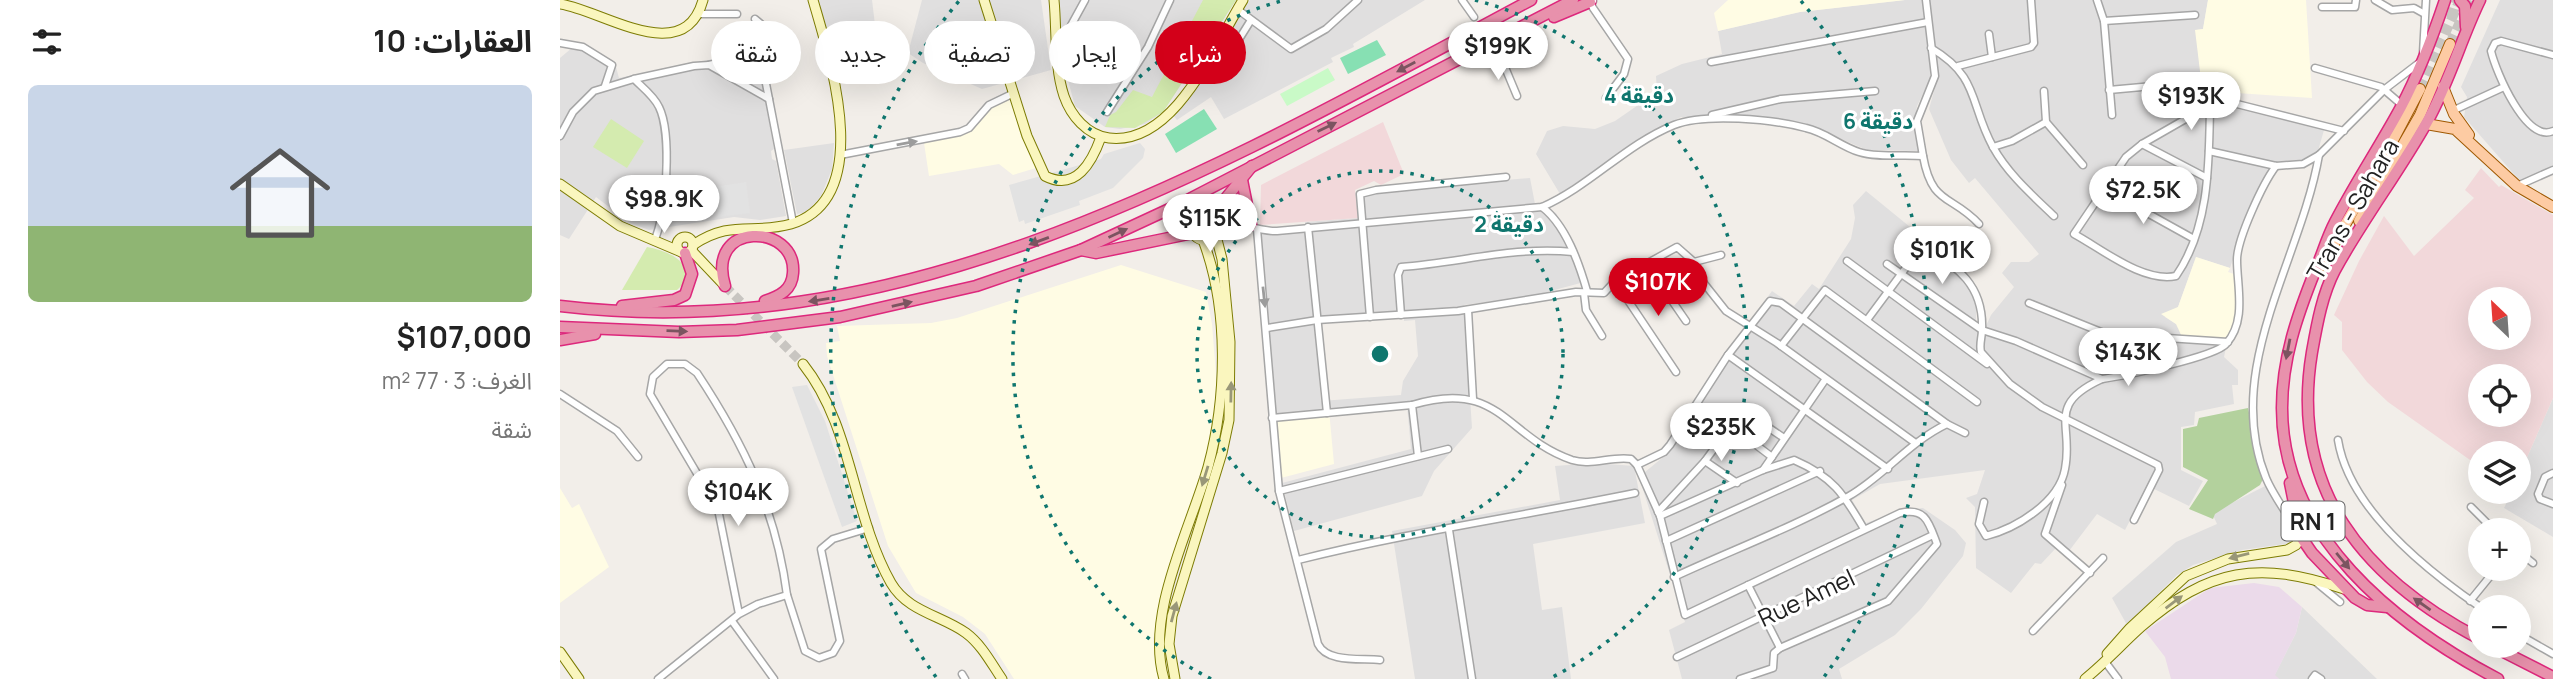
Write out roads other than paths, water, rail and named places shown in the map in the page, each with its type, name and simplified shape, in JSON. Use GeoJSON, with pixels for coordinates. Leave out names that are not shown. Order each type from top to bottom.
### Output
{"type":"FeatureCollection","features":[{"type":"Feature","properties":{"kind":"highway"},"geometry":{"type":"LineString","coordinates":[[560,306],[699,311],[832,298],[996,257],[1067,231],[1163,189],[1318,114],[1531,0]]}},
{"type":"Feature","properties":{"kind":"highway"},"geometry":{"type":"LineString","coordinates":[[560,327],[737,330],[840,317],[976,286],[1081,250],[1178,205],[1255,162],[1573,0]]}},
{"type":"Feature","properties":{"kind":"highway"},"geometry":{"type":"LineString","coordinates":[[2460,0],[2465,6],[2466,30]]}},
{"type":"Feature","properties":{"kind":"highway","name":"Trans - Sahara"},"geometry":{"type":"LineString","coordinates":[[2468,632],[2414,599],[2370,559],[2344,524],[2320,480],[2308,434],[2308,382],[2318,321],[2335,271],[2426,124],[2480,0]]}},
{"type":"Feature","properties":{"kind":"highway"},"geometry":{"type":"LineString","coordinates":[[1497,40],[1592,1]]}},
{"type":"Feature","properties":{"kind":"highway","name":"Trans - Sahara"},"geometry":{"type":"LineString","coordinates":[[2445,3],[2402,105],[2334,224],[2309,285],[2286,358],[2282,410],[2285,446],[2296,484],[2315,524],[2357,578],[2387,607],[2498,679]]}},
{"type":"Feature","properties":{"kind":"highway"},"geometry":{"type":"LineString","coordinates":[[1474,17],[1479,28]]}},
{"type":"Feature","properties":{"kind":"highway"},"geometry":{"type":"LineString","coordinates":[[1214,226],[1222,203],[1255,162]]}},
{"type":"Feature","properties":{"kind":"highway"},"geometry":{"type":"LineString","coordinates":[[1242,180],[1254,227]]}},
{"type":"Feature","properties":{"kind":"highway"},"geometry":{"type":"LineString","coordinates":[[1081,250],[1096,253],[1193,233]]}},
{"type":"Feature","properties":{"kind":"highway"},"geometry":{"type":"LineString","coordinates":[[725,286],[720,266],[722,257],[737,240],[761,236],[784,247],[793,262],[789,287],[778,296],[750,307]]}},
{"type":"Feature","properties":{"kind":"highway"},"geometry":{"type":"LineString","coordinates":[[613,310],[627,304],[674,300],[685,295],[692,274],[685,246]]}},
{"type":"Feature","properties":{"kind":"highway"},"geometry":{"type":"LineString","coordinates":[[560,340],[578,335],[629,335],[648,330]]}},
{"type":"Feature","properties":{"kind":"highway"},"geometry":{"type":"LineString","coordinates":[[2285,446],[2301,537],[2344,589],[2367,604],[2387,607]]}},
{"type":"Feature","properties":{"kind":"highway"},"geometry":{"type":"LineString","coordinates":[[2516,658],[2553,677]]}},
{"type":"Feature","properties":{"kind":"main road","name":"RN 1"},"geometry":{"type":"LineString","coordinates":[[2335,271],[2349,237],[2420,115],[2450,44]]}},
{"type":"Feature","properties":{"kind":"main road"},"geometry":{"type":"LineString","coordinates":[[2443,87],[2452,111],[2479,150]]}},
{"type":"Feature","properties":{"kind":"main road","name":"Trans - Sahara"},"geometry":{"type":"LineString","coordinates":[[2309,285],[2381,163],[2420,89]]}},
{"type":"Feature","properties":{"kind":"main road"},"geometry":{"type":"LineString","coordinates":[[2426,124],[2451,127],[2517,186],[2553,207]]}},
{"type":"Feature","properties":{"kind":"street"},"geometry":{"type":"LineString","coordinates":[[560,4],[655,34],[682,28],[699,14],[703,0]]}},
{"type":"Feature","properties":{"kind":"street"},"geometry":{"type":"LineString","coordinates":[[685,246],[706,235],[732,228],[793,223],[808,216],[826,199],[840,155],[843,135],[813,0]]}},
{"type":"Feature","properties":{"kind":"street"},"geometry":{"type":"LineString","coordinates":[[984,0],[1038,166],[1051,179],[1066,181],[1083,172],[1101,137]]}},
{"type":"Feature","properties":{"kind":"street"},"geometry":{"type":"LineString","coordinates":[[1054,0],[1055,21]]}},
{"type":"Feature","properties":{"kind":"street"},"geometry":{"type":"LineString","coordinates":[[1073,21],[1085,0]]}},
{"type":"Feature","properties":{"kind":"street"},"geometry":{"type":"LineString","coordinates":[[1107,112],[1147,47],[1170,0]]}},
{"type":"Feature","properties":{"kind":"street"},"geometry":{"type":"LineString","coordinates":[[1064,84],[1068,105],[1081,124],[1101,137],[1137,136],[1164,120],[1184,95],[1243,0]]}},
{"type":"Feature","properties":{"kind":"street"},"geometry":{"type":"LineString","coordinates":[[1237,9],[1291,49],[1326,29],[1358,0]]}},
{"type":"Feature","properties":{"kind":"street"},"geometry":{"type":"LineString","coordinates":[[1462,0],[1474,17]]}},
{"type":"Feature","properties":{"kind":"street"},"geometry":{"type":"LineString","coordinates":[[1926,0],[1935,76],[1917,121],[1923,156],[1928,176],[1938,195],[1979,223]]}},
{"type":"Feature","properties":{"kind":"street"},"geometry":{"type":"LineString","coordinates":[[1958,66],[2031,47],[2034,43],[2031,0]]}},
{"type":"Feature","properties":{"kind":"street"},"geometry":{"type":"LineString","coordinates":[[2097,0],[2104,21],[2112,115]]}},
{"type":"Feature","properties":{"kind":"street"},"geometry":{"type":"LineString","coordinates":[[2322,8],[2355,7],[2356,0]]}},
{"type":"Feature","properties":{"kind":"street"},"geometry":{"type":"LineString","coordinates":[[2375,0],[2392,10],[2414,8],[2423,13]]}},
{"type":"Feature","properties":{"kind":"street"},"geometry":{"type":"LineString","coordinates":[[2210,151],[2276,166],[2303,164],[2319,155],[2385,89],[2423,60],[2423,13],[2426,0]]}},
{"type":"Feature","properties":{"kind":"street"},"geometry":{"type":"LineString","coordinates":[[1592,1],[1628,59],[1624,74],[1606,98]]}},
{"type":"Feature","properties":{"kind":"street"},"geometry":{"type":"LineString","coordinates":[[699,14],[737,14]]}},
{"type":"Feature","properties":{"kind":"street"},"geometry":{"type":"LineString","coordinates":[[2104,21],[2195,15]]}},
{"type":"Feature","properties":{"kind":"street"},"geometry":{"type":"LineString","coordinates":[[1246,28],[1251,20]]}},
{"type":"Feature","properties":{"kind":"street"},"geometry":{"type":"LineString","coordinates":[[1711,62],[1928,22]]}},
{"type":"Feature","properties":{"kind":"street"},"geometry":{"type":"LineString","coordinates":[[1989,34],[1992,57]]}},
{"type":"Feature","properties":{"kind":"street"},"geometry":{"type":"LineString","coordinates":[[1497,40],[1517,96]]}},
{"type":"Feature","properties":{"kind":"street"},"geometry":{"type":"LineString","coordinates":[[2553,55],[2504,41],[2496,43],[2491,55],[2504,87],[2535,129],[2544,134],[2553,131]]}},
{"type":"Feature","properties":{"kind":"street"},"geometry":{"type":"LineString","coordinates":[[560,43],[583,47],[612,65],[605,86]]}},
{"type":"Feature","properties":{"kind":"street"},"geometry":{"type":"LineString","coordinates":[[1931,48],[1958,66],[1969,86],[1993,147],[2017,180],[2054,216]]}},
{"type":"Feature","properties":{"kind":"street"},"geometry":{"type":"LineString","coordinates":[[560,136],[579,106],[594,91],[634,79],[709,65],[769,99]]}},
{"type":"Feature","properties":{"kind":"street"},"geometry":{"type":"LineString","coordinates":[[2315,68],[2385,89],[2402,105]]}},
{"type":"Feature","properties":{"kind":"street"},"geometry":{"type":"LineString","coordinates":[[634,79],[656,102],[663,119],[666,185],[663,218],[654,241]]}},
{"type":"Feature","properties":{"kind":"street"},"geometry":{"type":"LineString","coordinates":[[766,84],[793,223]]}},
{"type":"Feature","properties":{"kind":"street"},"geometry":{"type":"LineString","coordinates":[[2109,90],[2164,85]]}},
{"type":"Feature","properties":{"kind":"street"},"geometry":{"type":"LineString","coordinates":[[2452,111],[2504,87]]}},
{"type":"Feature","properties":{"kind":"street"},"geometry":{"type":"LineString","coordinates":[[1203,240],[1214,226],[1230,222],[1277,231],[1542,206],[1568,194],[1619,155],[1673,126],[1781,99],[1875,91]]}},
{"type":"Feature","properties":{"kind":"street"},"geometry":{"type":"LineString","coordinates":[[2044,91],[2046,122],[2083,165]]}},
{"type":"Feature","properties":{"kind":"street"},"geometry":{"type":"LineString","coordinates":[[840,155],[960,132],[969,128],[989,105],[1014,93]]}},
{"type":"Feature","properties":{"kind":"street"},"geometry":{"type":"LineString","coordinates":[[2210,105],[2207,178],[2194,239],[2176,276],[2167,278],[2140,270],[2074,234],[2126,157],[2142,144],[2210,105],[2234,103],[2344,131]]}},
{"type":"Feature","properties":{"kind":"street"},"geometry":{"type":"LineString","coordinates":[[1706,117],[1805,127],[1862,153],[1923,156]]}},
{"type":"Feature","properties":{"kind":"street"},"geometry":{"type":"LineString","coordinates":[[1993,147],[2012,141],[2046,122]]}},
{"type":"Feature","properties":{"kind":"street"},"geometry":{"type":"LineString","coordinates":[[2142,144],[2207,178]]}},
{"type":"Feature","properties":{"kind":"street"},"geometry":{"type":"LineString","coordinates":[[2077,679],[2110,651],[2130,628],[2186,576],[2228,559],[2287,550],[2296,545],[2301,537],[2266,477],[2255,431],[2253,380],[2262,336],[2313,193],[2319,155]]}},
{"type":"Feature","properties":{"kind":"street"},"geometry":{"type":"LineString","coordinates":[[2090,573],[2044,531],[2058,500],[2066,468],[2063,419],[2067,408],[2078,395],[2102,379],[2210,354],[2228,342],[2240,306],[2237,258],[2256,202],[2276,166]]}},
{"type":"Feature","properties":{"kind":"street"},"geometry":{"type":"LineString","coordinates":[[2517,186],[2553,170]]}},
{"type":"Feature","properties":{"kind":"street"},"geometry":{"type":"LineString","coordinates":[[1370,317],[1359,195],[1366,192],[1506,177]]}},
{"type":"Feature","properties":{"kind":"street"},"geometry":{"type":"LineString","coordinates":[[560,184],[620,226],[654,241],[685,246],[725,286]]}},
{"type":"Feature","properties":{"kind":"street"},"geometry":{"type":"LineString","coordinates":[[2105,189],[2194,239]]}},
{"type":"Feature","properties":{"kind":"street"},"geometry":{"type":"LineString","coordinates":[[1542,206],[1556,222],[1573,252],[1586,286],[1587,291],[1584,293],[1587,310],[1602,336]]}},
{"type":"Feature","properties":{"kind":"street"},"geometry":{"type":"LineString","coordinates":[[1164,679],[1158,647],[1161,617],[1207,469],[1219,404],[1221,371],[1217,294],[1203,240],[1193,233],[1192,225],[1197,218],[1205,216],[1214,226],[1222,258],[1229,329],[1230,404],[1222,453],[1172,616],[1169,644],[1175,679]]}},
{"type":"Feature","properties":{"kind":"street"},"geometry":{"type":"LineString","coordinates":[[1254,227],[1267,328],[1279,491],[1322,651],[1332,656],[1380,660]]}},
{"type":"Feature","properties":{"kind":"street"},"geometry":{"type":"LineString","coordinates":[[1308,227],[1327,413]]}},
{"type":"Feature","properties":{"kind":"street"},"geometry":{"type":"LineString","coordinates":[[1867,320],[1922,246],[1953,263],[1970,279],[1979,300],[1981,352],[2010,384],[2063,419],[2158,465],[2159,470],[2134,520]]}},
{"type":"Feature","properties":{"kind":"street"},"geometry":{"type":"LineString","coordinates":[[1267,328],[1317,320],[1468,310],[1557,294],[1604,293],[1615,281],[1677,247],[1694,262],[1699,277],[1726,311],[1781,346],[1914,442]]}},
{"type":"Feature","properties":{"kind":"street"},"geometry":{"type":"LineString","coordinates":[[1401,315],[1398,275],[1401,267],[1489,254],[1549,250],[1573,252]]}},
{"type":"Feature","properties":{"kind":"street"},"geometry":{"type":"LineString","coordinates":[[1694,262],[1721,256]]}},
{"type":"Feature","properties":{"kind":"street"},"geometry":{"type":"LineString","coordinates":[[1847,261],[1997,371]]}},
{"type":"Feature","properties":{"kind":"street"},"geometry":{"type":"LineString","coordinates":[[1646,263],[1686,321]]}},
{"type":"Feature","properties":{"kind":"street"},"geometry":{"type":"LineString","coordinates":[[1887,264],[1982,330],[1994,332],[2102,379]]}},
{"type":"Feature","properties":{"kind":"street"},"geometry":{"type":"LineString","coordinates":[[1615,281],[1676,372]]}},
{"type":"Feature","properties":{"kind":"street"},"geometry":{"type":"LineString","coordinates":[[1781,346],[1825,290],[1976,402]]}},
{"type":"Feature","properties":{"kind":"street"},"geometry":{"type":"LineString","coordinates":[[1637,465],[1664,452],[1670,445],[1728,355],[1770,301],[1782,303],[1947,424],[1965,433]]}},
{"type":"Feature","properties":{"kind":"street"},"geometry":{"type":"LineString","coordinates":[[2029,303],[2106,334],[2228,342]]}},
{"type":"Feature","properties":{"kind":"street"},"geometry":{"type":"LineString","coordinates":[[1468,310],[1473,399]]}},
{"type":"Feature","properties":{"kind":"street"},"geometry":{"type":"LineString","coordinates":[[1728,355],[1888,469]]}},
{"type":"Feature","properties":{"kind":"street"},"geometry":{"type":"LineString","coordinates":[[738,614],[718,509],[650,394],[653,377],[667,364],[685,364],[697,373],[755,473],[779,538],[788,595],[805,651],[819,658],[833,653],[840,641],[821,549],[833,539],[869,528]]}},
{"type":"Feature","properties":{"kind":"street"},"geometry":{"type":"LineString","coordinates":[[803,365],[820,389],[837,427],[886,573],[900,595],[924,612],[965,632],[984,651],[1002,679]]}},
{"type":"Feature","properties":{"kind":"street"},"geometry":{"type":"LineString","coordinates":[[1763,470],[1825,380]]}},
{"type":"Feature","properties":{"kind":"street"},"geometry":{"type":"LineString","coordinates":[[560,394],[617,431],[638,457]]}},
{"type":"Feature","properties":{"kind":"street"},"geometry":{"type":"LineString","coordinates":[[1272,418],[1412,405],[1434,399],[1473,399],[1496,409],[1535,439],[1572,460],[1625,458],[1637,465],[1659,514],[1685,615],[1900,513],[1914,510],[1923,515],[1937,544],[1888,601],[1780,648],[1774,653],[1773,668],[1740,679]]}},
{"type":"Feature","properties":{"kind":"street"},"geometry":{"type":"LineString","coordinates":[[1412,405],[1418,456]]}},
{"type":"Feature","properties":{"kind":"street"},"geometry":{"type":"LineString","coordinates":[[1659,514],[1744,411],[1784,438]]}},
{"type":"Feature","properties":{"kind":"street"},"geometry":{"type":"LineString","coordinates":[[1674,577],[1846,497],[1888,469],[1914,442],[1947,424]]}},
{"type":"Feature","properties":{"kind":"street"},"geometry":{"type":"LineString","coordinates":[[1731,426],[1772,457]]}},
{"type":"Feature","properties":{"kind":"street"},"geometry":{"type":"LineString","coordinates":[[2338,440],[2349,474],[2365,503],[2389,531],[2468,599]]}},
{"type":"Feature","properties":{"kind":"street"},"geometry":{"type":"LineString","coordinates":[[1279,491],[1448,449]]}},
{"type":"Feature","properties":{"kind":"street"},"geometry":{"type":"LineString","coordinates":[[1659,514],[1763,470],[1794,460],[1820,471],[1846,497],[1864,529]]}},
{"type":"Feature","properties":{"kind":"street"},"geometry":{"type":"LineString","coordinates":[[1705,461],[1737,483]]}},
{"type":"Feature","properties":{"kind":"street"},"geometry":{"type":"LineString","coordinates":[[1984,502],[1979,524],[1986,536],[2029,515],[2052,496],[2066,468]]}},
{"type":"Feature","properties":{"kind":"street"},"geometry":{"type":"LineString","coordinates":[[1666,541],[1820,471]]}},
{"type":"Feature","properties":{"kind":"street"},"geometry":{"type":"LineString","coordinates":[[2553,473],[2544,477],[2538,495],[2540,499],[2553,504]]}},
{"type":"Feature","properties":{"kind":"street"},"geometry":{"type":"LineString","coordinates":[[1298,560],[1368,542],[1449,530],[1634,493]]}},
{"type":"Feature","properties":{"kind":"street"},"geometry":{"type":"LineString","coordinates":[[2470,507],[2481,518]]}},
{"type":"Feature","properties":{"kind":"street"},"geometry":{"type":"LineString","coordinates":[[1449,530],[1472,679]]}},
{"type":"Feature","properties":{"kind":"street","name":"Rue Amel"},"geometry":{"type":"LineString","coordinates":[[1677,657],[1933,535]]}},
{"type":"Feature","properties":{"kind":"street"},"geometry":{"type":"LineString","coordinates":[[2033,631],[2104,558]]}},
{"type":"Feature","properties":{"kind":"street"},"geometry":{"type":"LineString","coordinates":[[2085,679],[2106,663],[2140,628],[2206,582],[2228,575],[2256,571],[2283,572],[2344,589]]}},
{"type":"Feature","properties":{"kind":"street"},"geometry":{"type":"LineString","coordinates":[[2310,578],[2340,602]]}},
{"type":"Feature","properties":{"kind":"street"},"geometry":{"type":"LineString","coordinates":[[2475,595],[2487,581]]}},
{"type":"Feature","properties":{"kind":"street"},"geometry":{"type":"LineString","coordinates":[[1748,585],[1780,648]]}},
{"type":"Feature","properties":{"kind":"street"},"geometry":{"type":"LineString","coordinates":[[658,679],[738,614],[758,604],[788,595]]}},
{"type":"Feature","properties":{"kind":"street"},"geometry":{"type":"LineString","coordinates":[[732,621],[774,679]]}},
{"type":"Feature","properties":{"kind":"street"},"geometry":{"type":"LineString","coordinates":[[2531,641],[2553,654]]}},
{"type":"Feature","properties":{"kind":"street"},"geometry":{"type":"LineString","coordinates":[[560,652],[579,679]]}},
{"type":"Feature","properties":{"kind":"street"},"geometry":{"type":"LineString","coordinates":[[2106,663],[2118,679]]}},
{"type":"Feature","properties":{"kind":"street"},"geometry":{"type":"LineString","coordinates":[[2312,679],[2315,675],[2321,679]]}},
{"type":"Feature","properties":{"kind":"tunnel"},"geometry":{"type":"LineString","coordinates":[[2451,18],[2457,0]]}},
{"type":"Feature","properties":{"kind":"tunnel"},"geometry":{"type":"LineString","coordinates":[[2420,89],[2460,0]]}},
{"type":"Feature","properties":{"kind":"tunnel"},"geometry":{"type":"LineString","coordinates":[[2450,44],[2470,0]]}},
{"type":"Feature","properties":{"kind":"tunnel"},"geometry":{"type":"LineString","coordinates":[[725,286],[803,364]]}}]}
